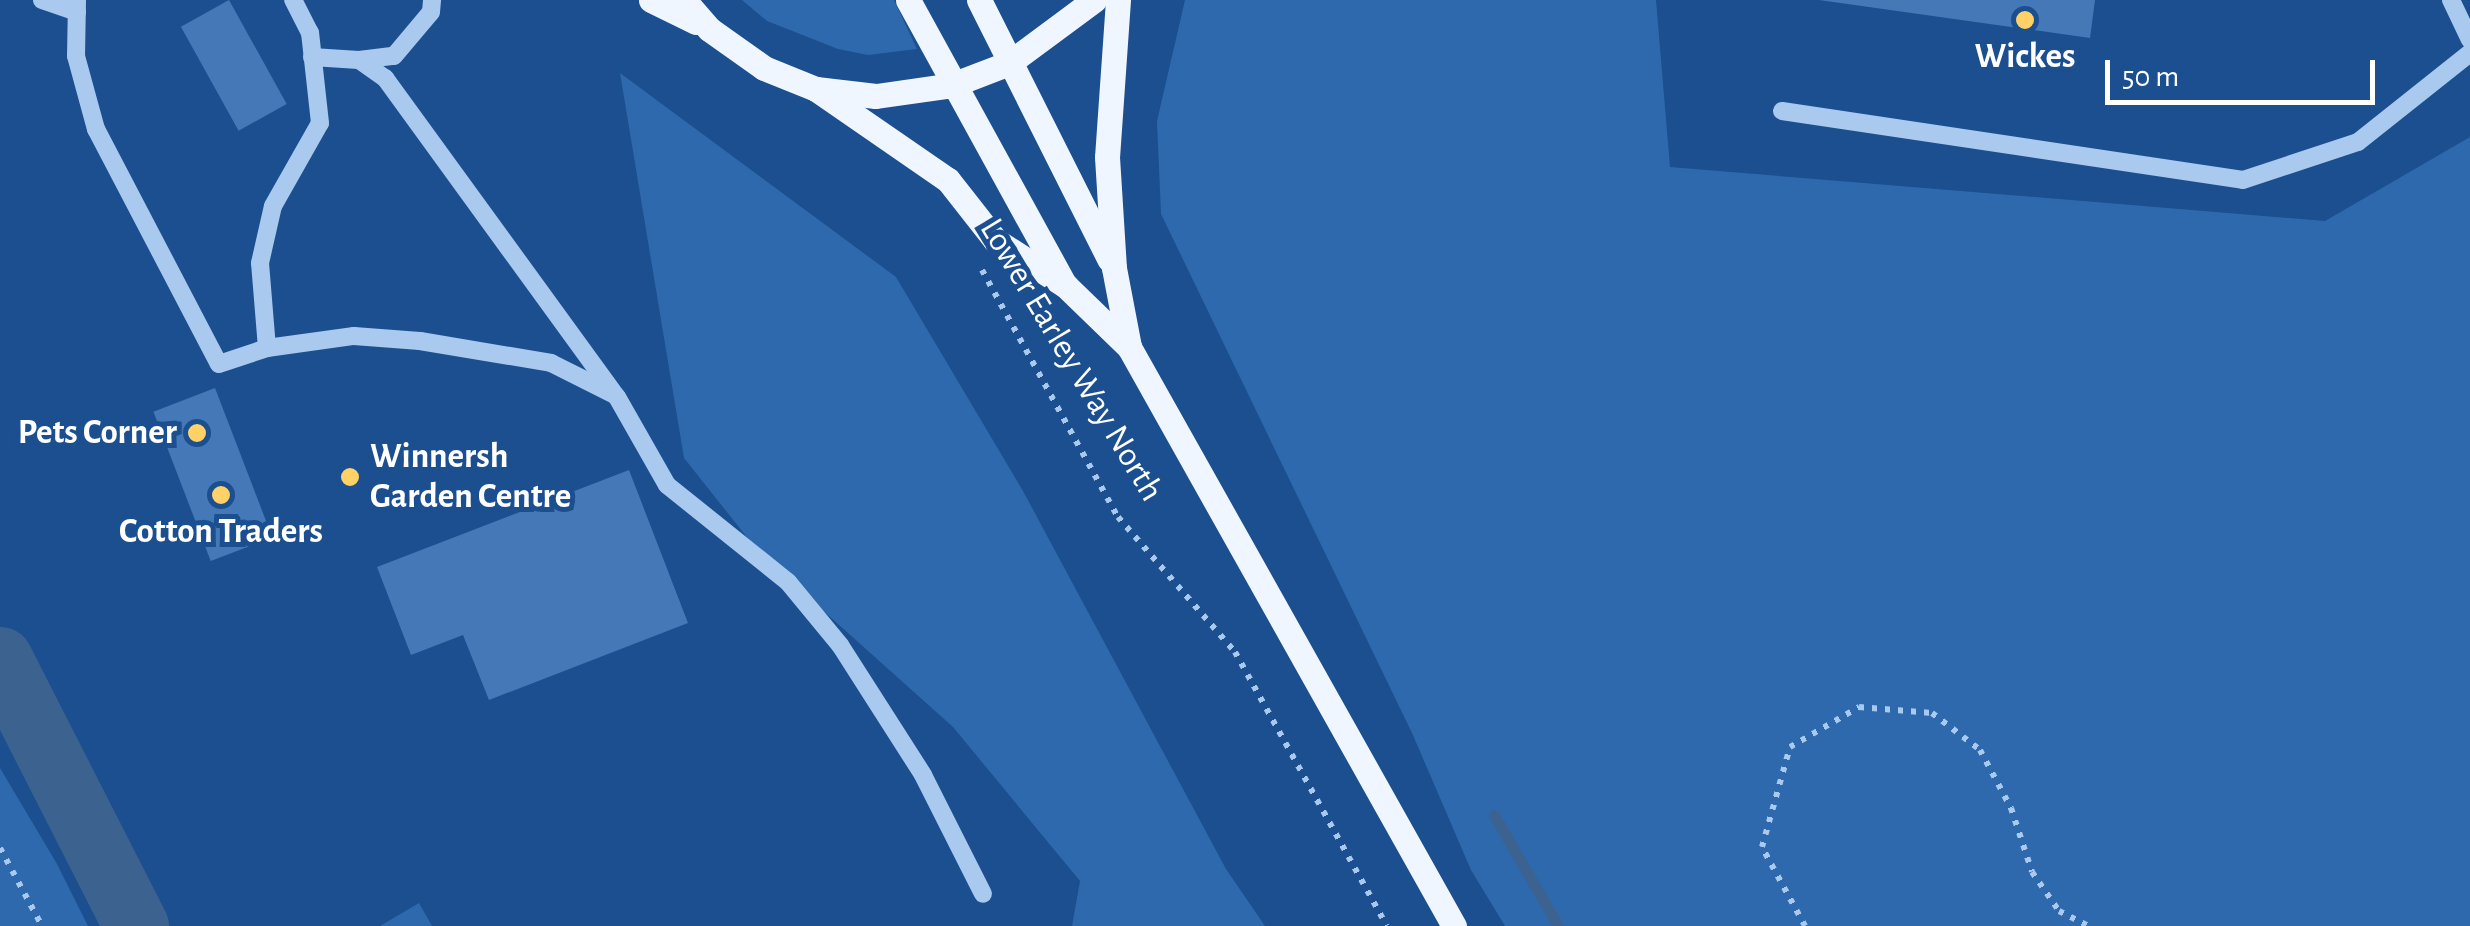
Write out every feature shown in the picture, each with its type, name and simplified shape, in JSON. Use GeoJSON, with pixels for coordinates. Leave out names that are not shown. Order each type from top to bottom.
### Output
{"type":"FeatureCollection","features":[{"type":"Feature","properties":{"kind":"main road"},"geometry":{"type":"LineString","coordinates":[[652,0],[709,29],[764,68],[816,89],[876,96],[952,85],[1008,64],[1094,0]]}},
{"type":"Feature","properties":{"kind":"main road"},"geometry":{"type":"LineString","coordinates":[[684,0],[709,29]]}},
{"type":"Feature","properties":{"kind":"main road","name":"Lower Earley Way North"},"geometry":{"type":"LineString","coordinates":[[908,0],[1066,286]]}},
{"type":"Feature","properties":{"kind":"main road","name":"Lower Earley Way North"},"geometry":{"type":"LineString","coordinates":[[979,0],[1114,268]]}},
{"type":"Feature","properties":{"kind":"main road","name":"Lower Earley Way North"},"geometry":{"type":"LineString","coordinates":[[1118,0],[1107,128],[1114,268],[1129,347]]}},
{"type":"Feature","properties":{"kind":"main road","name":"Lower Earley Way North"},"geometry":{"type":"LineString","coordinates":[[816,89],[948,180],[995,240],[1066,286],[1129,347],[1454,926]]}},
{"type":"Feature","properties":{"kind":"lane"},"geometry":{"type":"LineString","coordinates":[[42,0],[77,6],[76,56],[96,129],[219,364],[268,348],[354,336],[420,341],[552,363],[618,397]]}},
{"type":"Feature","properties":{"kind":"lane"},"geometry":{"type":"LineString","coordinates":[[268,348],[260,264],[273,206],[320,123],[312,57],[293,0]]}},
{"type":"Feature","properties":{"kind":"lane"},"geometry":{"type":"LineString","coordinates":[[312,57],[360,60],[394,56],[431,12],[432,0]]}},
{"type":"Feature","properties":{"kind":"lane"},"geometry":{"type":"LineString","coordinates":[[2451,0],[2470,40]]}},
{"type":"Feature","properties":{"kind":"lane"},"geometry":{"type":"LineString","coordinates":[[1782,111],[2242,180],[2358,142],[2470,53]]}},
{"type":"Feature","properties":{"kind":"lane"},"geometry":{"type":"LineString","coordinates":[[360,60],[384,78],[618,397],[667,485],[788,582],[840,645],[923,775],[983,894]]}},
{"type":"Feature","properties":{"kind":"path","name":"Lower Earley Way North"},"geometry":{"type":"LineString","coordinates":[[974,255],[1118,517],[1235,652],[1387,926]]}},
{"type":"Feature","properties":{"kind":"path"},"geometry":{"type":"LineString","coordinates":[[1804,926],[1762,847],[1790,747],[1858,707],[1932,713],[1980,750],[2011,808],[2032,872],[2059,911],[2088,926]]}},
{"type":"Feature","properties":{"kind":"path"},"geometry":{"type":"LineString","coordinates":[[0,848],[42,926]]}},
{"type":"Feature","properties":{"kind":"shaded area"},"geometry":{"type":"Polygon","coordinates":[[[742,0],[894,0],[917,49],[868,55],[838,49],[767,21],[742,0]]]}},
{"type":"Feature","properties":{"kind":"shaded area"},"geometry":{"type":"Polygon","coordinates":[[[1185,0],[1656,0],[1670,167],[2325,221],[2470,137],[2470,926],[1505,926],[1471,870],[1412,733],[1161,214],[1157,121],[1185,0]]]}},
{"type":"Feature","properties":{"kind":"shaded area"},"geometry":{"type":"Polygon","coordinates":[[[620,73],[896,277],[1023,491],[1226,869],[1265,926],[1072,926],[1080,881],[953,727],[761,555],[684,458],[620,73]]]}},
{"type":"Feature","properties":{"kind":"shaded area"},"geometry":{"type":"Polygon","coordinates":[[[0,768],[57,864],[88,926],[0,926],[0,768]]]}},
{"type":"Feature","properties":{"kind":"shaded area"},"geometry":{"type":"Polygon","coordinates":[[[419,903],[432,926],[380,926],[419,903]]]}},
{"type":"Feature","properties":{"kind":"building"},"geometry":{"type":"Polygon","coordinates":[[[229,0],[287,104],[239,131],[181,27],[229,0]]]}},
{"type":"Feature","properties":{"kind":"building","name":"Wickes"},"geometry":{"type":"Polygon","coordinates":[[[1819,0],[2095,0],[2090,38],[1819,0]]]}},
{"type":"Feature","properties":{"kind":"building"},"geometry":{"type":"Polygon","coordinates":[[[215,388],[272,537],[211,561],[153,412],[215,388]]]}},
{"type":"Feature","properties":{"kind":"building"},"geometry":{"type":"Polygon","coordinates":[[[629,470],[688,623],[489,700],[463,635],[411,655],[377,567],[629,470]]]}},
{"type":"Feature","properties":{"kind":"waterway"},"geometry":{"type":"LineString","coordinates":[[0,659],[136,926]]}},
{"type":"Feature","properties":{"kind":"waterway"},"geometry":{"type":"LineString","coordinates":[[1494,815],[1558,926]]}},
{"type":"Feature","properties":{"kind":"place","name":"Wickes"},"geometry":{"type":"Point","coordinates":[2025,20]}},
{"type":"Feature","properties":{"kind":"place","name":"Pets Corner"},"geometry":{"type":"Point","coordinates":[197,433]}},
{"type":"Feature","properties":{"kind":"place","name":"Winnersh Garden Centre"},"geometry":{"type":"Point","coordinates":[350,477]}},
{"type":"Feature","properties":{"kind":"place","name":"Cotton Traders"},"geometry":{"type":"Point","coordinates":[221,495]}}]}
